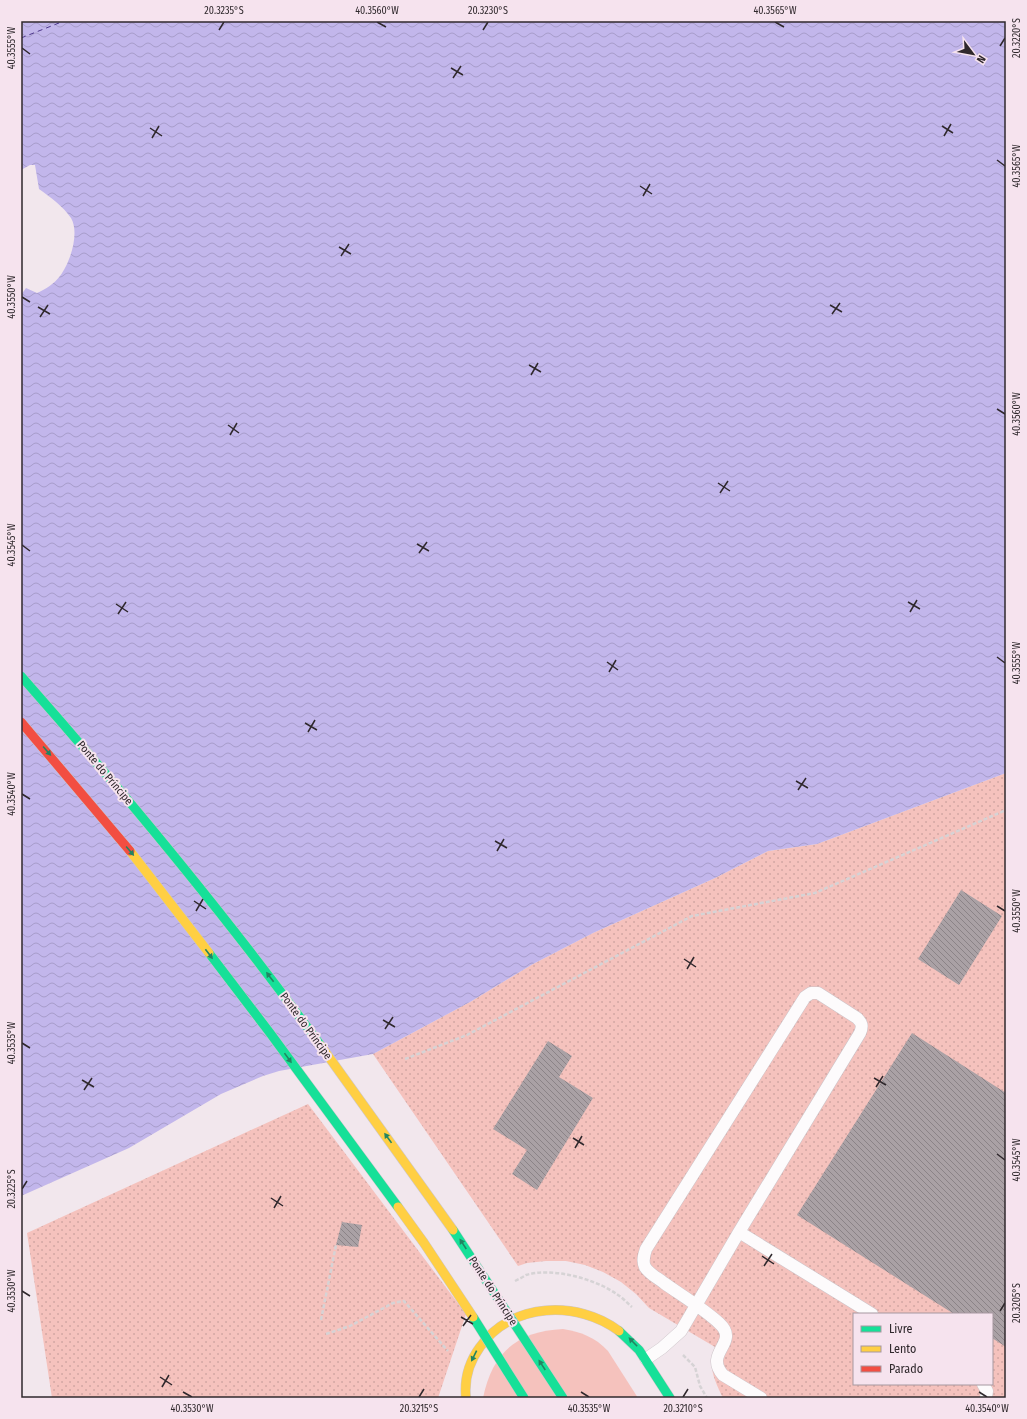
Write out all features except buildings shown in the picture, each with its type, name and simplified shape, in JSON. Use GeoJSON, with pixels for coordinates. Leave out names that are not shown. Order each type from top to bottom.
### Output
{"type":"FeatureCollection","features":[{"type":"Feature","properties":{"kind":"main road","name":"Ponte do Príncipe"},"geometry":{"type":"LineString","coordinates":[[21,676],[74,736],[157,836],[227,922],[296,1012],[451,1226],[563,1398]]}},
{"type":"Feature","properties":{"kind":"main road"},"geometry":{"type":"LineString","coordinates":[[21,722],[134,856],[270,1033],[424,1243],[524,1398]]}},
{"type":"Feature","properties":{"kind":"main road"},"geometry":{"type":"LineString","coordinates":[[466,1398],[467,1374],[472,1359],[480,1344],[491,1332],[512,1318],[540,1311],[560,1310],[579,1312],[597,1318],[614,1327],[629,1338],[642,1352],[670,1398]]}},
{"type":"Feature","properties":{"kind":"lane"},"geometry":{"type":"LineString","coordinates":[[646,1359],[662,1348],[681,1331],[696,1305],[739,1232],[860,1033],[862,1023],[818,994],[811,993],[805,997],[646,1249],[643,1258],[644,1266],[650,1273],[696,1305],[720,1323],[725,1330],[726,1336],[725,1342],[716,1360],[719,1370],[723,1375],[761,1398]]}},
{"type":"Feature","properties":{"kind":"lane"},"geometry":{"type":"LineString","coordinates":[[739,1232],[870,1313]]}},
{"type":"Feature","properties":{"kind":"lane"},"geometry":{"type":"LineString","coordinates":[[456,1398],[467,1374]]}},
{"type":"Feature","properties":{"kind":"lane"},"geometry":{"type":"LineString","coordinates":[[984,1385],[987,1391],[986,1398]]}},
{"type":"Feature","properties":{"kind":"path"},"geometry":{"type":"LineString","coordinates":[[405,1059],[468,1035],[692,916],[815,893],[1006,810]]}},
{"type":"Feature","properties":{"kind":"path"},"geometry":{"type":"LineString","coordinates":[[321,1320],[336,1245]]}},
{"type":"Feature","properties":{"kind":"path"},"geometry":{"type":"LineString","coordinates":[[326,1334],[350,1326],[393,1302],[404,1301],[452,1356]]}},
{"type":"Feature","properties":{"kind":"shaded area"},"geometry":{"type":"Polygon","coordinates":[[[1006,773],[1006,1398],[723,1398],[717,1386],[712,1367],[715,1347],[649,1308],[636,1294],[621,1282],[603,1272],[585,1265],[566,1261],[546,1261],[527,1263],[518,1266],[373,1054],[470,1002],[533,964],[593,933],[715,878],[768,851],[817,844],[1006,773]]]}},
{"type":"Feature","properties":{"kind":"shaded area"},"geometry":{"type":"Polygon","coordinates":[[[308,1104],[466,1314],[438,1398],[52,1398],[27,1233],[308,1104]]]}},
{"type":"Feature","properties":{"kind":"shaded area"},"geometry":{"type":"Polygon","coordinates":[[[563,1329],[587,1336],[603,1346],[608,1351],[638,1398],[483,1398],[487,1382],[493,1369],[500,1357],[509,1347],[532,1334],[563,1329]]]}},
{"type":"Feature","properties":{"kind":"water"},"geometry":{"type":"Polygon","coordinates":[[[21,21],[1006,21],[1006,773],[817,844],[768,851],[715,878],[593,933],[533,964],[470,1002],[373,1054],[279,1071],[263,1076],[221,1094],[129,1148],[21,1196],[21,295],[26,288],[37,293],[44,290],[58,279],[67,264],[73,248],[74,224],[68,214],[56,202],[39,189],[35,165],[30,165],[21,170],[21,21]]]}},
{"type":"Feature","properties":{"kind":"ferry route"},"geometry":{"type":"LineString","coordinates":[[21,38],[64,21]]}},
{"type":"Feature","properties":{"kind":"traffic: fast"},"geometry":{"type":"LineString","coordinates":[[21,676],[176,858],[250,951],[321,1046]]}},
{"type":"Feature","properties":{"kind":"traffic: fast"},"geometry":{"type":"LineString","coordinates":[[209,953],[398,1207]]}},
{"type":"Feature","properties":{"kind":"traffic: fast"},"geometry":{"type":"LineString","coordinates":[[453,1230],[563,1398]]}},
{"type":"Feature","properties":{"kind":"traffic: fast"},"geometry":{"type":"LineString","coordinates":[[473,1317],[524,1398]]}},
{"type":"Feature","properties":{"kind":"traffic: fast"},"geometry":{"type":"LineString","coordinates":[[619,1331],[639,1350],[670,1398]]}},
{"type":"Feature","properties":{"kind":"traffic: slow"},"geometry":{"type":"LineString","coordinates":[[130,851],[209,953]]}},
{"type":"Feature","properties":{"kind":"traffic: slow"},"geometry":{"type":"LineString","coordinates":[[321,1046],[453,1230]]}},
{"type":"Feature","properties":{"kind":"traffic: slow"},"geometry":{"type":"LineString","coordinates":[[398,1207],[424,1243],[473,1317]]}},
{"type":"Feature","properties":{"kind":"traffic: slow"},"geometry":{"type":"LineString","coordinates":[[466,1398],[468,1371],[476,1353],[493,1332],[509,1321],[527,1314],[546,1310],[565,1311],[584,1314],[603,1321],[619,1331]]}},
{"type":"Feature","properties":{"kind":"traffic: jam"},"geometry":{"type":"LineString","coordinates":[[21,722],[130,851]]}}]}
